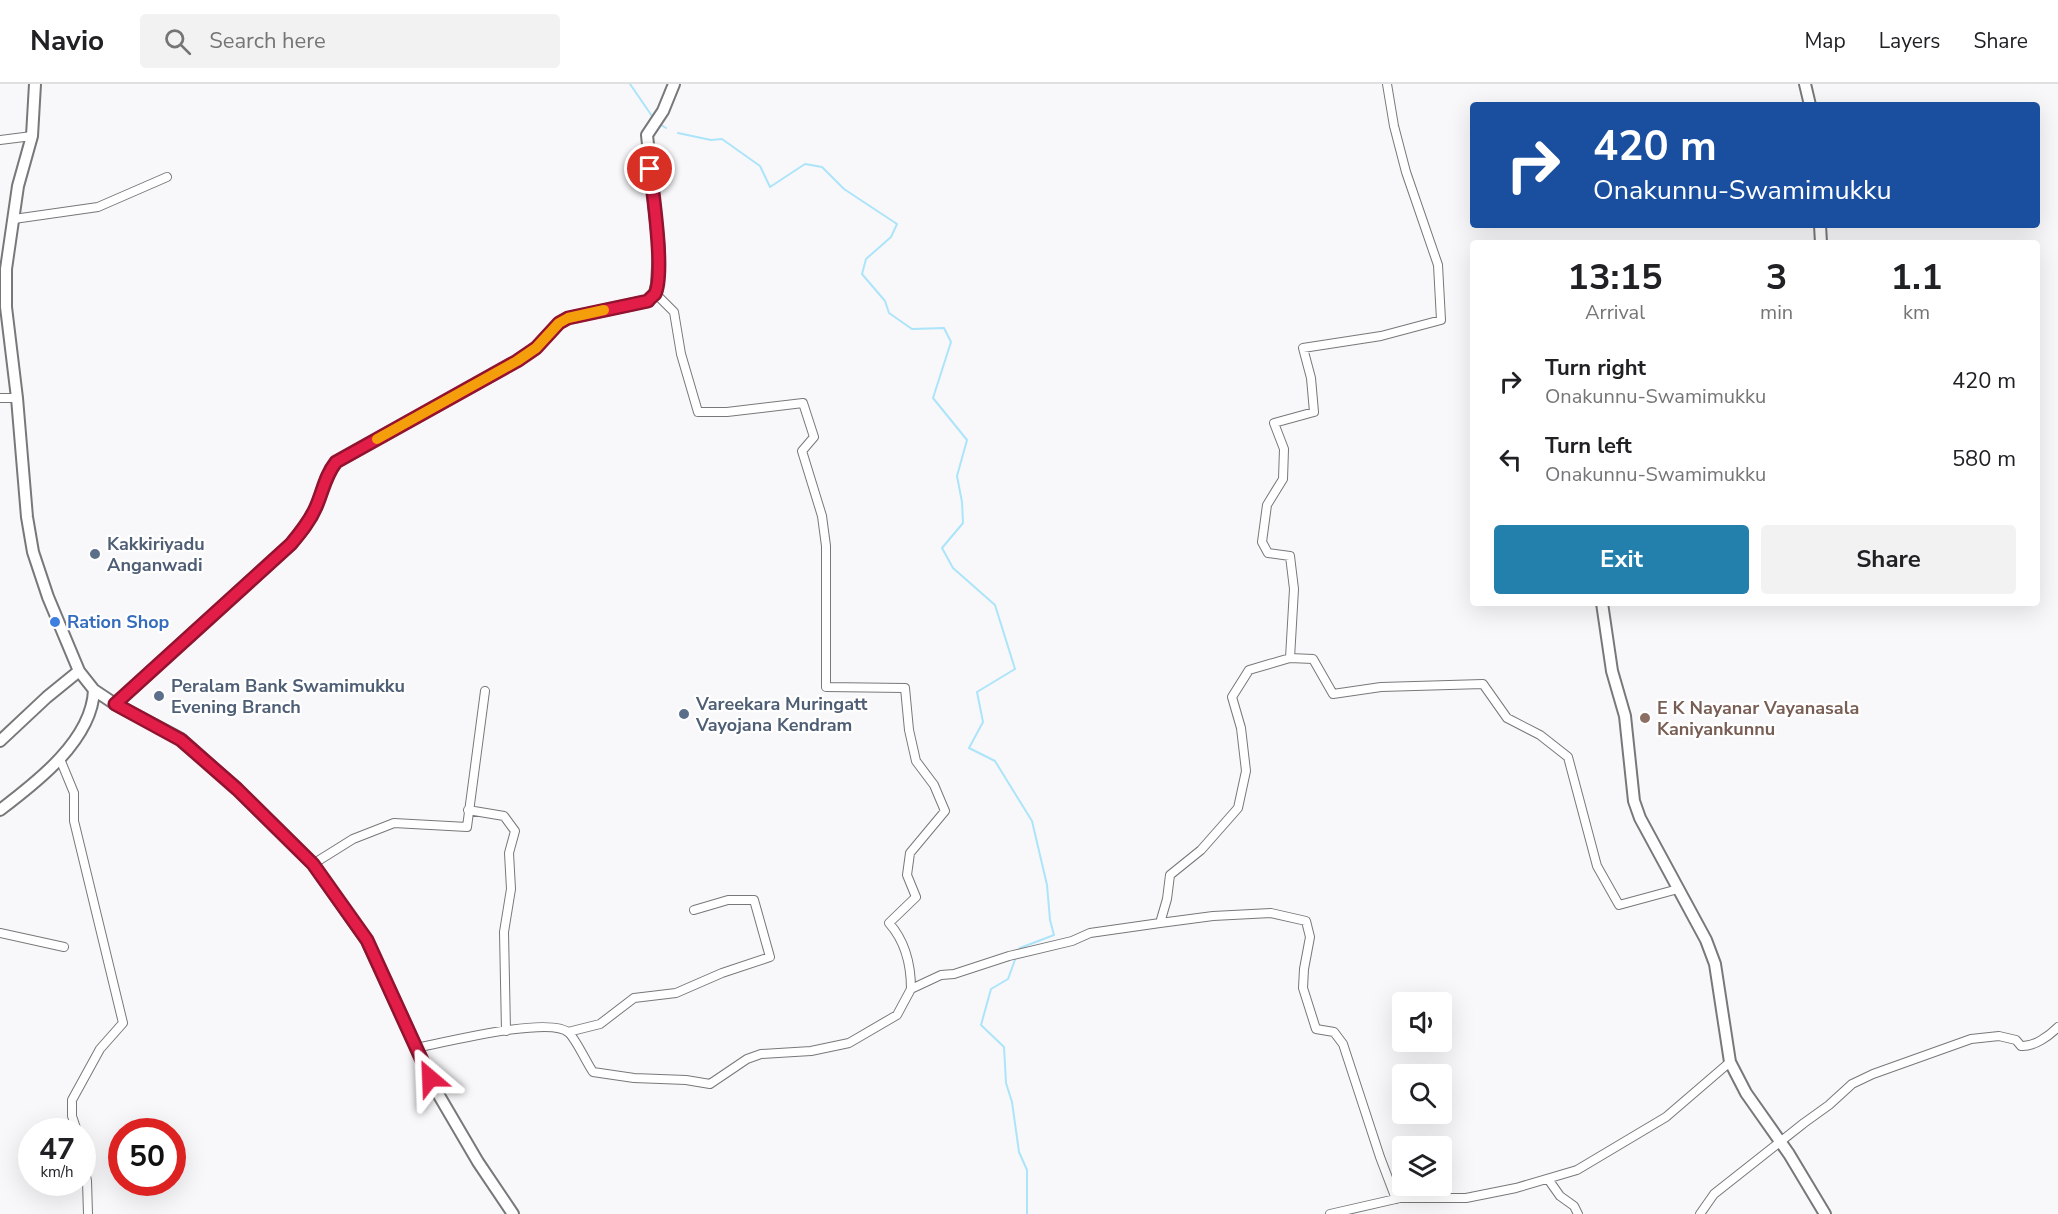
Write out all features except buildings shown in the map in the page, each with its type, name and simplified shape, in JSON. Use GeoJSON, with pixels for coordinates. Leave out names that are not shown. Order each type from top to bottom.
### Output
{"type":"FeatureCollection","features":[{"type":"Feature","properties":{"kind":"main road"},"geometry":{"type":"LineString","coordinates":[[35,84],[32,136],[18,186],[6,269],[6,307],[17,398],[27,517],[33,552],[41,579],[79,671],[94,690],[181,740],[237,789],[313,864],[367,940],[437,1092],[477,1162],[513,1214]]}},
{"type":"Feature","properties":{"kind":"main road"},"geometry":{"type":"LineString","coordinates":[[115,704],[291,544],[304,529],[316,507],[325,479],[336,462],[517,361],[536,348],[559,323],[568,318],[648,301],[655,293],[657,284],[659,250],[647,135],[663,111],[674,84]]}},
{"type":"Feature","properties":{"kind":"main road"},"geometry":{"type":"LineString","coordinates":[[1806,84],[1809,102]]}},
{"type":"Feature","properties":{"kind":"main road"},"geometry":{"type":"LineString","coordinates":[[1602,606],[1612,671],[1625,717],[1634,801],[1640,818],[1706,940],[1715,964],[1730,1062],[1746,1093],[1789,1154],[1825,1214]]}},
{"type":"Feature","properties":{"kind":"main road"},"geometry":{"type":"LineString","coordinates":[[0,741],[79,671]]}},
{"type":"Feature","properties":{"kind":"main road"},"geometry":{"type":"LineString","coordinates":[[0,810],[60,759],[73,744],[94,703],[94,690]]}},
{"type":"Feature","properties":{"kind":"street"},"geometry":{"type":"LineString","coordinates":[[1290,658],[1294,589],[1290,556],[1268,553],[1262,542],[1267,505],[1283,479],[1284,449],[1274,423],[1314,412],[1311,378],[1303,348],[1381,336],[1441,320],[1438,266],[1406,172],[1394,126],[1387,84]]}},
{"type":"Feature","properties":{"kind":"street"},"geometry":{"type":"LineString","coordinates":[[0,140],[32,136]]}},
{"type":"Feature","properties":{"kind":"street"},"geometry":{"type":"LineString","coordinates":[[14,219],[98,207],[167,177]]}},
{"type":"Feature","properties":{"kind":"street"},"geometry":{"type":"LineString","coordinates":[[568,1032],[593,1072],[710,1084],[747,1059],[761,1054],[811,1051],[849,1043],[897,1015],[911,989],[911,970],[898,934],[889,923],[916,897],[907,875],[910,853],[945,811],[934,785],[916,762],[909,730],[905,688],[826,687],[826,546],[822,516],[802,451],[814,437],[802,403],[727,412],[698,412],[681,354],[674,312],[655,293]]}},
{"type":"Feature","properties":{"kind":"street"},"geometry":{"type":"LineString","coordinates":[[0,398],[17,398]]}},
{"type":"Feature","properties":{"kind":"street"},"geometry":{"type":"LineString","coordinates":[[1160,923],[1167,899],[1170,875],[1201,850],[1238,808],[1246,771],[1241,728],[1232,698],[1249,670],[1290,658],[1313,658],[1333,694],[1381,687],[1483,684],[1507,717],[1540,735],[1568,757],[1597,866],[1619,905],[1678,889]]}},
{"type":"Feature","properties":{"kind":"street"},"geometry":{"type":"LineString","coordinates":[[313,864],[353,839],[394,823],[467,827],[485,691]]}},
{"type":"Feature","properties":{"kind":"street"},"geometry":{"type":"LineString","coordinates":[[60,759],[74,793],[74,821],[123,1023],[100,1049],[72,1100],[73,1118]]}},
{"type":"Feature","properties":{"kind":"street"},"geometry":{"type":"LineString","coordinates":[[468,810],[504,816],[515,831],[509,853],[511,889],[504,932],[506,1031]]}},
{"type":"Feature","properties":{"kind":"street"},"geometry":{"type":"LineString","coordinates":[[416,1048],[530,1027],[554,1027],[568,1032],[600,1024],[634,998],[675,993],[722,973],[770,957],[754,900],[728,900],[694,910]]}},
{"type":"Feature","properties":{"kind":"street"},"geometry":{"type":"LineString","coordinates":[[911,989],[941,975],[954,974],[1012,955],[1072,941],[1090,933],[1213,916],[1271,914],[1306,921],[1310,937],[1304,969],[1304,988],[1316,1029],[1334,1032],[1343,1044],[1396,1199]]}},
{"type":"Feature","properties":{"kind":"street"},"geometry":{"type":"LineString","coordinates":[[0,933],[64,947]]}},
{"type":"Feature","properties":{"kind":"street"},"geometry":{"type":"LineString","coordinates":[[1700,1214],[1714,1194],[1829,1105],[1852,1083],[1971,1039],[1999,1036],[2016,1040],[2021,1046],[2027,1046],[2037,1042],[2058,1027]]}},
{"type":"Feature","properties":{"kind":"street"},"geometry":{"type":"LineString","coordinates":[[1330,1214],[1396,1199],[1466,1198],[1516,1188],[1577,1170],[1666,1117],[1730,1062]]}},
{"type":"Feature","properties":{"kind":"street"},"geometry":{"type":"LineString","coordinates":[[1548,1179],[1560,1196],[1574,1206],[1578,1214]]}},
{"type":"Feature","properties":{"kind":"street"},"geometry":{"type":"LineString","coordinates":[[87,1196],[88,1214]]}},
{"type":"Feature","properties":{"kind":"waterway"},"geometry":{"type":"LineString","coordinates":[[630,84],[654,119]]}},
{"type":"Feature","properties":{"kind":"waterway"},"geometry":{"type":"LineString","coordinates":[[658,123],[666,128]]}},
{"type":"Feature","properties":{"kind":"waterway"},"geometry":{"type":"LineString","coordinates":[[678,133],[711,140],[722,139],[760,166],[770,187],[805,164],[822,167],[844,189],[897,224],[891,237],[866,259],[862,274],[885,301],[889,313],[912,329],[944,328],[951,342],[933,398],[967,440],[957,476],[963,523],[942,548],[953,568],[995,605],[1015,669],[977,692],[983,722],[969,748],[995,761],[1032,821],[1047,885],[1050,920],[1054,935],[1020,948],[1018,952]]}},
{"type":"Feature","properties":{"kind":"waterway"},"geometry":{"type":"LineString","coordinates":[[1016,957],[1008,979],[991,989],[981,1025],[1004,1047],[1006,1083],[1012,1102],[1019,1152],[1027,1170],[1027,1214]]}},
{"type":"Feature","properties":{"kind":"slow traffic"},"geometry":{"type":"LineString","coordinates":[[377,439],[517,361],[536,348],[559,323],[568,318],[604,310]]}},
{"type":"Feature","properties":{"kind":"place","name":"Kakkiriyadu Anganwadi"},"geometry":{"type":"Point","coordinates":[95,554]}},
{"type":"Feature","properties":{"kind":"place","name":"Ration Shop"},"geometry":{"type":"Point","coordinates":[55,622]}},
{"type":"Feature","properties":{"kind":"place","name":"Peralam Bank Swamimukku Evening Branch"},"geometry":{"type":"Point","coordinates":[159,696]}},
{"type":"Feature","properties":{"kind":"place","name":"Vareekara Muringatt Vayojana Kendram"},"geometry":{"type":"Point","coordinates":[684,714]}},
{"type":"Feature","properties":{"kind":"place","name":"E K Nayanar Vayanasala Kaniyankunnu"},"geometry":{"type":"Point","coordinates":[1645,718]}},
{"type":"Feature","properties":{"kind":"route"},"geometry":{"type":"LineString","coordinates":[[430,1078],[367,940],[313,864],[237,789],[181,740],[115,704],[291,544],[304,529],[316,507],[325,479],[336,462],[517,361],[536,348],[559,323],[568,318],[648,301],[655,293],[657,284],[659,250],[650,169]]}}]}
